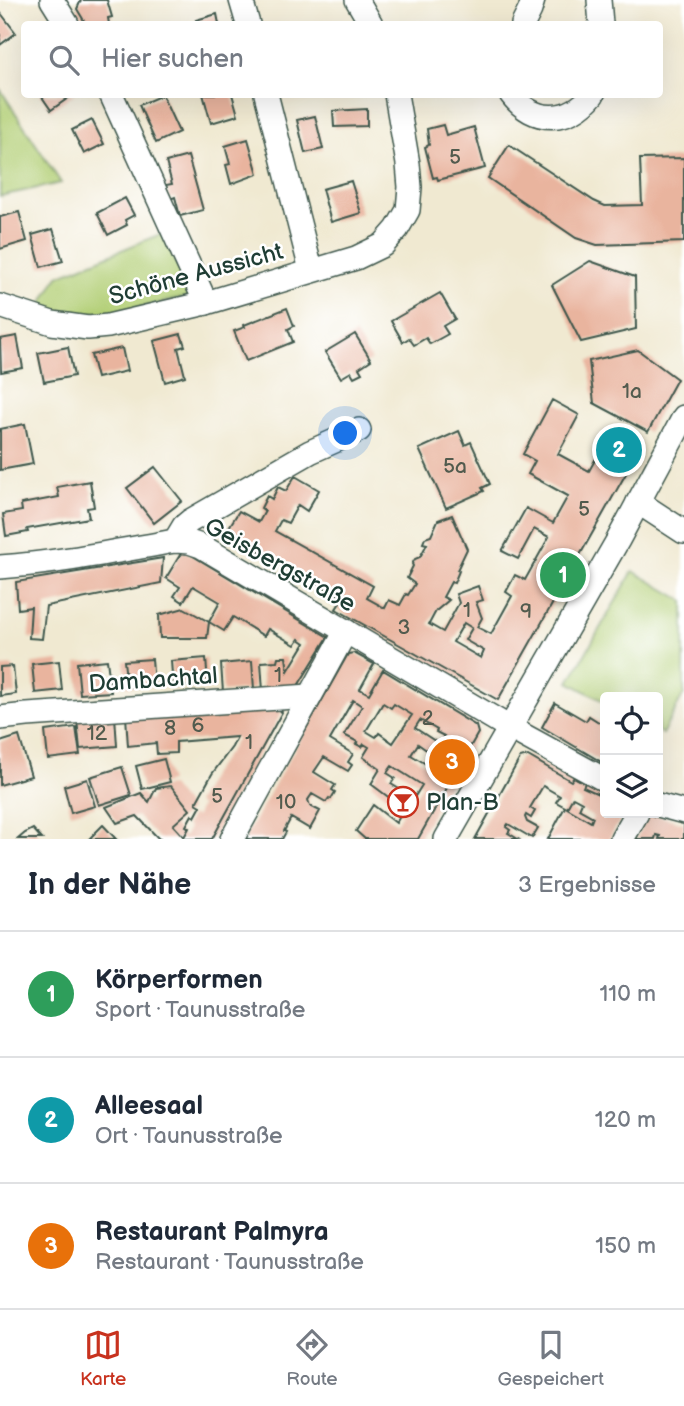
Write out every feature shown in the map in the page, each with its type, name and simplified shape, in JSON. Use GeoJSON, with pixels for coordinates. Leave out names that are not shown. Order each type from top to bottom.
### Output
{"type":"FeatureCollection","features":[{"type":"Feature","properties":{"kind":"street"},"geometry":{"type":"LineString","coordinates":[[52,0],[65,21]]}},
{"type":"Feature","properties":{"kind":"street"},"geometry":{"type":"LineString","coordinates":[[241,0],[247,21]]}},
{"type":"Feature","properties":{"kind":"street"},"geometry":{"type":"LineString","coordinates":[[357,0],[369,21]]}},
{"type":"Feature","properties":{"kind":"street"},"geometry":{"type":"LineString","coordinates":[[524,21],[533,0]]}},
{"type":"Feature","properties":{"kind":"street"},"geometry":{"type":"LineString","coordinates":[[599,0],[601,21]]}},
{"type":"Feature","properties":{"kind":"street"},"geometry":{"type":"LineString","coordinates":[[113,98],[206,303]]}},
{"type":"Feature","properties":{"kind":"street","name":"Schöne Aussicht"},"geometry":{"type":"LineString","coordinates":[[0,306],[45,321],[89,328],[108,326],[206,303],[311,270],[267,98]]}},
{"type":"Feature","properties":{"kind":"street"},"geometry":{"type":"LineString","coordinates":[[311,270],[356,258],[383,245],[408,210],[408,164],[397,98]]}},
{"type":"Feature","properties":{"kind":"street"},"geometry":{"type":"LineString","coordinates":[[514,98],[530,112],[555,117],[578,109],[589,98]]}},
{"type":"Feature","properties":{"kind":"street"},"geometry":{"type":"LineString","coordinates":[[446,839],[684,417]]}},
{"type":"Feature","properties":{"kind":"street"},"geometry":{"type":"LineString","coordinates":[[175,541],[190,521],[310,452],[359,430]]}},
{"type":"Feature","properties":{"kind":"street"},"geometry":{"type":"LineString","coordinates":[[638,502],[684,532]]}},
{"type":"Feature","properties":{"kind":"street","name":"Geisbergstraße"},"geometry":{"type":"LineString","coordinates":[[0,567],[77,559],[175,541],[201,546],[510,728],[600,777]]}},
{"type":"Feature","properties":{"kind":"street"},"geometry":{"type":"LineString","coordinates":[[232,839],[346,631]]}},
{"type":"Feature","properties":{"kind":"street","name":"Dambachtal"},"geometry":{"type":"LineString","coordinates":[[0,719],[310,696]]}},
{"type":"Feature","properties":{"kind":"street"},"geometry":{"type":"LineString","coordinates":[[663,806],[684,812]]}},
{"type":"Feature","properties":{"kind":"street"},"geometry":{"type":"LineString","coordinates":[[622,839],[634,818]]}},
{"type":"Feature","properties":{"kind":"green space"},"geometry":{"type":"Polygon","coordinates":[[[0,89],[61,183],[0,196],[0,89]]]}},
{"type":"Feature","properties":{"kind":"green space"},"geometry":{"type":"Polygon","coordinates":[[[163,233],[190,294],[188,297],[87,319],[52,312],[42,307],[58,276],[163,233]]]}},
{"type":"Feature","properties":{"kind":"green space"},"geometry":{"type":"Polygon","coordinates":[[[633,571],[684,601],[684,694],[663,732],[663,692],[600,692],[600,699],[569,682],[633,571]]]}},
{"type":"Feature","properties":{"kind":"building"},"geometry":{"type":"Polygon","coordinates":[[[81,0],[107,0],[112,17],[108,18],[108,21],[84,21],[77,9],[81,0]]]}},
{"type":"Feature","properties":{"kind":"building"},"geometry":{"type":"Polygon","coordinates":[[[0,12],[16,33],[0,45],[0,12]]]}},
{"type":"Feature","properties":{"kind":"building"},"geometry":{"type":"Polygon","coordinates":[[[217,14],[218,21],[196,21],[217,14]]]}},
{"type":"Feature","properties":{"kind":"building"},"geometry":{"type":"Polygon","coordinates":[[[43,98],[68,98],[51,110],[43,98]]]}},
{"type":"Feature","properties":{"kind":"building"},"geometry":{"type":"Polygon","coordinates":[[[155,98],[163,98],[179,132],[156,143],[139,105],[155,98]]]}},
{"type":"Feature","properties":{"kind":"building"},"geometry":{"type":"Polygon","coordinates":[[[204,98],[233,98],[238,115],[211,123],[204,98]]]}},
{"type":"Feature","properties":{"kind":"building"},"geometry":{"type":"Polygon","coordinates":[[[367,109],[367,126],[334,127],[333,111],[367,109]]]}},
{"type":"Feature","properties":{"kind":"building"},"geometry":{"type":"Polygon","coordinates":[[[315,116],[323,149],[305,153],[297,120],[315,116]]]}},
{"type":"Feature","properties":{"kind":"building"},"geometry":{"type":"Polygon","coordinates":[[[92,120],[104,144],[84,154],[72,130],[92,120]]]}},
{"type":"Feature","properties":{"kind":"building"},"geometry":{"type":"Polygon","coordinates":[[[443,125],[446,135],[474,127],[485,168],[438,180],[437,177],[433,178],[425,147],[429,145],[427,129],[443,125]]]}},
{"type":"Feature","properties":{"kind":"building"},"geometry":{"type":"Polygon","coordinates":[[[248,139],[258,174],[231,184],[226,165],[230,164],[225,146],[248,139]]]}},
{"type":"Feature","properties":{"kind":"building"},"geometry":{"type":"Polygon","coordinates":[[[509,145],[605,206],[642,205],[640,159],[684,158],[684,242],[597,245],[576,238],[488,178],[509,145]]]}},
{"type":"Feature","properties":{"kind":"building"},"geometry":{"type":"Polygon","coordinates":[[[188,156],[203,210],[180,216],[175,197],[170,199],[166,185],[172,184],[166,162],[188,156]]]}},
{"type":"Feature","properties":{"kind":"building"},"geometry":{"type":"Polygon","coordinates":[[[351,181],[361,213],[331,222],[322,189],[351,181]]]}},
{"type":"Feature","properties":{"kind":"building"},"geometry":{"type":"Polygon","coordinates":[[[125,198],[134,215],[125,220],[127,225],[108,235],[97,213],[125,198]]]}},
{"type":"Feature","properties":{"kind":"building"},"geometry":{"type":"Polygon","coordinates":[[[19,212],[27,241],[0,249],[0,217],[19,212]]]}},
{"type":"Feature","properties":{"kind":"building"},"geometry":{"type":"Polygon","coordinates":[[[53,229],[63,261],[41,267],[32,235],[53,229]]]}},
{"type":"Feature","properties":{"kind":"building"},"geometry":{"type":"Polygon","coordinates":[[[590,261],[635,277],[636,329],[581,342],[552,285],[590,261]]]}},
{"type":"Feature","properties":{"kind":"building"},"geometry":{"type":"Polygon","coordinates":[[[440,293],[455,319],[443,326],[448,334],[430,344],[426,338],[414,345],[409,338],[403,342],[391,321],[440,293]]]}},
{"type":"Feature","properties":{"kind":"building"},"geometry":{"type":"Polygon","coordinates":[[[287,308],[294,326],[288,329],[293,342],[246,361],[234,331],[287,308]]]}},
{"type":"Feature","properties":{"kind":"building"},"geometry":{"type":"Polygon","coordinates":[[[181,334],[185,346],[178,348],[185,376],[165,382],[154,341],[181,334]]]}},
{"type":"Feature","properties":{"kind":"building"},"geometry":{"type":"Polygon","coordinates":[[[355,334],[371,360],[359,368],[362,373],[354,377],[351,372],[341,378],[325,352],[355,334]]]}},
{"type":"Feature","properties":{"kind":"building"},"geometry":{"type":"Polygon","coordinates":[[[17,336],[23,368],[1,372],[0,339],[17,336]]]}},
{"type":"Feature","properties":{"kind":"building"},"geometry":{"type":"Polygon","coordinates":[[[68,347],[74,376],[44,382],[38,353],[68,347]]]}},
{"type":"Feature","properties":{"kind":"building"},"geometry":{"type":"Polygon","coordinates":[[[122,348],[127,371],[97,378],[91,355],[122,348]]]}},
{"type":"Feature","properties":{"kind":"building"},"geometry":{"type":"Polygon","coordinates":[[[638,350],[677,379],[648,432],[594,403],[589,361],[638,350]]]}},
{"type":"Feature","properties":{"kind":"building"},"geometry":{"type":"Polygon","coordinates":[[[552,400],[579,415],[558,454],[589,471],[611,431],[641,447],[498,700],[336,609],[343,598],[226,532],[239,511],[259,522],[265,511],[261,508],[267,496],[272,499],[278,487],[286,491],[295,476],[319,490],[307,511],[298,505],[288,523],[281,520],[275,531],[373,586],[367,598],[385,608],[389,600],[400,605],[406,594],[408,595],[415,584],[407,578],[412,564],[420,557],[427,544],[423,543],[425,538],[431,536],[438,520],[452,515],[467,549],[454,583],[451,582],[443,597],[449,600],[436,611],[429,624],[443,632],[459,603],[456,594],[478,586],[483,600],[476,602],[482,618],[477,627],[491,634],[512,596],[506,592],[515,575],[525,580],[549,537],[534,529],[518,559],[502,551],[526,508],[553,523],[568,496],[528,474],[535,461],[523,454],[552,400]],[[464,623],[453,642],[481,658],[484,651],[465,640],[472,628],[464,623]]]}},
{"type":"Feature","properties":{"kind":"building"},"geometry":{"type":"Polygon","coordinates":[[[25,424],[33,464],[0,470],[0,429],[25,424]]]}},
{"type":"Feature","properties":{"kind":"building"},"geometry":{"type":"Polygon","coordinates":[[[459,431],[465,445],[471,442],[490,484],[482,488],[484,491],[446,508],[419,449],[459,431]]]}},
{"type":"Feature","properties":{"kind":"building"},"geometry":{"type":"Polygon","coordinates":[[[155,467],[182,501],[154,523],[127,488],[155,467]]]}},
{"type":"Feature","properties":{"kind":"building"},"geometry":{"type":"Polygon","coordinates":[[[90,481],[94,507],[87,508],[89,518],[27,529],[28,532],[6,536],[3,514],[22,511],[21,504],[59,497],[57,487],[90,481]]]}},
{"type":"Feature","properties":{"kind":"building"},"geometry":{"type":"Polygon","coordinates":[[[183,550],[328,637],[296,689],[263,691],[261,662],[277,661],[278,657],[286,657],[288,671],[305,643],[299,639],[295,645],[268,629],[264,636],[233,617],[224,631],[209,622],[220,602],[193,586],[183,602],[174,596],[180,587],[166,578],[183,550]]]}},
{"type":"Feature","properties":{"kind":"building"},"geometry":{"type":"Polygon","coordinates":[[[163,558],[161,583],[46,606],[42,639],[29,638],[31,607],[18,609],[16,582],[163,558]]]}},
{"type":"Feature","properties":{"kind":"building"},"geometry":{"type":"Polygon","coordinates":[[[184,608],[209,622],[207,638],[160,638],[159,615],[184,608]]]}},
{"type":"Feature","properties":{"kind":"building"},"geometry":{"type":"Polygon","coordinates":[[[354,653],[374,664],[360,689],[369,694],[383,670],[476,726],[478,733],[418,839],[365,839],[356,831],[373,805],[396,823],[402,813],[396,810],[399,805],[371,784],[380,769],[363,757],[369,747],[364,744],[362,747],[344,735],[362,706],[353,700],[330,740],[353,754],[348,762],[352,765],[348,771],[324,757],[314,772],[335,785],[332,790],[335,792],[326,802],[312,794],[308,800],[310,806],[320,811],[310,829],[291,818],[282,839],[244,839],[348,654],[354,653]],[[383,703],[366,731],[376,737],[379,733],[393,743],[412,715],[394,704],[391,708],[383,703]],[[420,720],[415,728],[438,743],[444,736],[420,720]],[[418,744],[411,755],[426,764],[432,754],[418,744]],[[392,766],[387,773],[395,778],[391,784],[414,798],[422,785],[392,766]]]}},
{"type":"Feature","properties":{"kind":"building"},"geometry":{"type":"Polygon","coordinates":[[[206,658],[208,684],[173,688],[171,661],[206,658]]]}},
{"type":"Feature","properties":{"kind":"building"},"geometry":{"type":"Polygon","coordinates":[[[152,659],[154,685],[127,687],[124,661],[152,659]]]}},
{"type":"Feature","properties":{"kind":"building"},"geometry":{"type":"Polygon","coordinates":[[[107,660],[111,692],[80,694],[77,663],[107,660]]]}},
{"type":"Feature","properties":{"kind":"building"},"geometry":{"type":"Polygon","coordinates":[[[59,661],[62,690],[35,693],[32,664],[59,661]]]}},
{"type":"Feature","properties":{"kind":"building"},"geometry":{"type":"Polygon","coordinates":[[[252,661],[254,689],[223,692],[221,664],[252,661]]]}},
{"type":"Feature","properties":{"kind":"building"},"geometry":{"type":"Polygon","coordinates":[[[13,666],[16,694],[0,696],[0,667],[13,666]]]}},
{"type":"Feature","properties":{"kind":"building"},"geometry":{"type":"Polygon","coordinates":[[[555,703],[586,721],[589,716],[600,723],[600,761],[542,727],[555,703]]]}},
{"type":"Feature","properties":{"kind":"building"},"geometry":{"type":"Polygon","coordinates":[[[272,705],[282,712],[212,839],[159,839],[137,816],[117,823],[106,807],[141,793],[149,802],[156,788],[171,786],[190,810],[173,825],[184,837],[192,815],[195,817],[201,806],[196,803],[237,737],[176,742],[176,753],[157,754],[156,743],[128,746],[126,716],[272,705]]]}},
{"type":"Feature","properties":{"kind":"building"},"geometry":{"type":"Polygon","coordinates":[[[115,716],[117,746],[80,749],[77,719],[115,716]]]}},
{"type":"Feature","properties":{"kind":"building"},"geometry":{"type":"Polygon","coordinates":[[[76,727],[80,755],[48,759],[45,731],[76,727]]]}},
{"type":"Feature","properties":{"kind":"building"},"geometry":{"type":"Polygon","coordinates":[[[19,736],[31,776],[0,785],[0,742],[19,736]]]}},
{"type":"Feature","properties":{"kind":"building"},"geometry":{"type":"Polygon","coordinates":[[[528,756],[571,781],[574,777],[585,783],[583,787],[600,795],[600,818],[623,818],[609,839],[548,839],[565,807],[556,802],[560,796],[543,786],[530,808],[535,811],[531,818],[526,815],[525,817],[527,822],[538,828],[532,838],[508,824],[508,833],[518,839],[475,839],[520,758],[528,756]],[[573,797],[567,808],[591,822],[593,817],[579,809],[582,802],[573,797]]]}},
{"type":"Feature","properties":{"kind":"building"},"geometry":{"type":"Polygon","coordinates":[[[164,759],[170,782],[142,789],[136,766],[164,759]]]}},
{"type":"Feature","properties":{"kind":"building"},"geometry":{"type":"Polygon","coordinates":[[[122,767],[131,795],[99,805],[90,777],[122,767]]]}},
{"type":"Feature","properties":{"kind":"building"},"geometry":{"type":"Polygon","coordinates":[[[87,779],[95,806],[71,813],[64,786],[87,779]]]}},
{"type":"Feature","properties":{"kind":"building"},"geometry":{"type":"Polygon","coordinates":[[[663,817],[684,823],[684,839],[659,839],[660,836],[656,835],[655,839],[636,839],[646,818],[663,817]]]}},
{"type":"Feature","properties":{"kind":"building"},"geometry":{"type":"Polygon","coordinates":[[[103,825],[116,839],[89,839],[103,825]]]}},
{"type":"Feature","properties":{"kind":"building"},"geometry":{"type":"Polygon","coordinates":[[[33,829],[42,839],[18,839],[25,833],[33,829]]]}},
{"type":"Feature","properties":{"kind":"place","name":"Alleesaal"},"geometry":{"type":"Point","coordinates":[619,450]}},
{"type":"Feature","properties":{"kind":"place","name":"Körperformen"},"geometry":{"type":"Point","coordinates":[563,575]}},
{"type":"Feature","properties":{"kind":"place","name":"Restaurant Palmyra"},"geometry":{"type":"Point","coordinates":[452,762]}},
{"type":"Feature","properties":{"kind":"place","name":"Plan-B"},"geometry":{"type":"Point","coordinates":[403,802]}}]}
